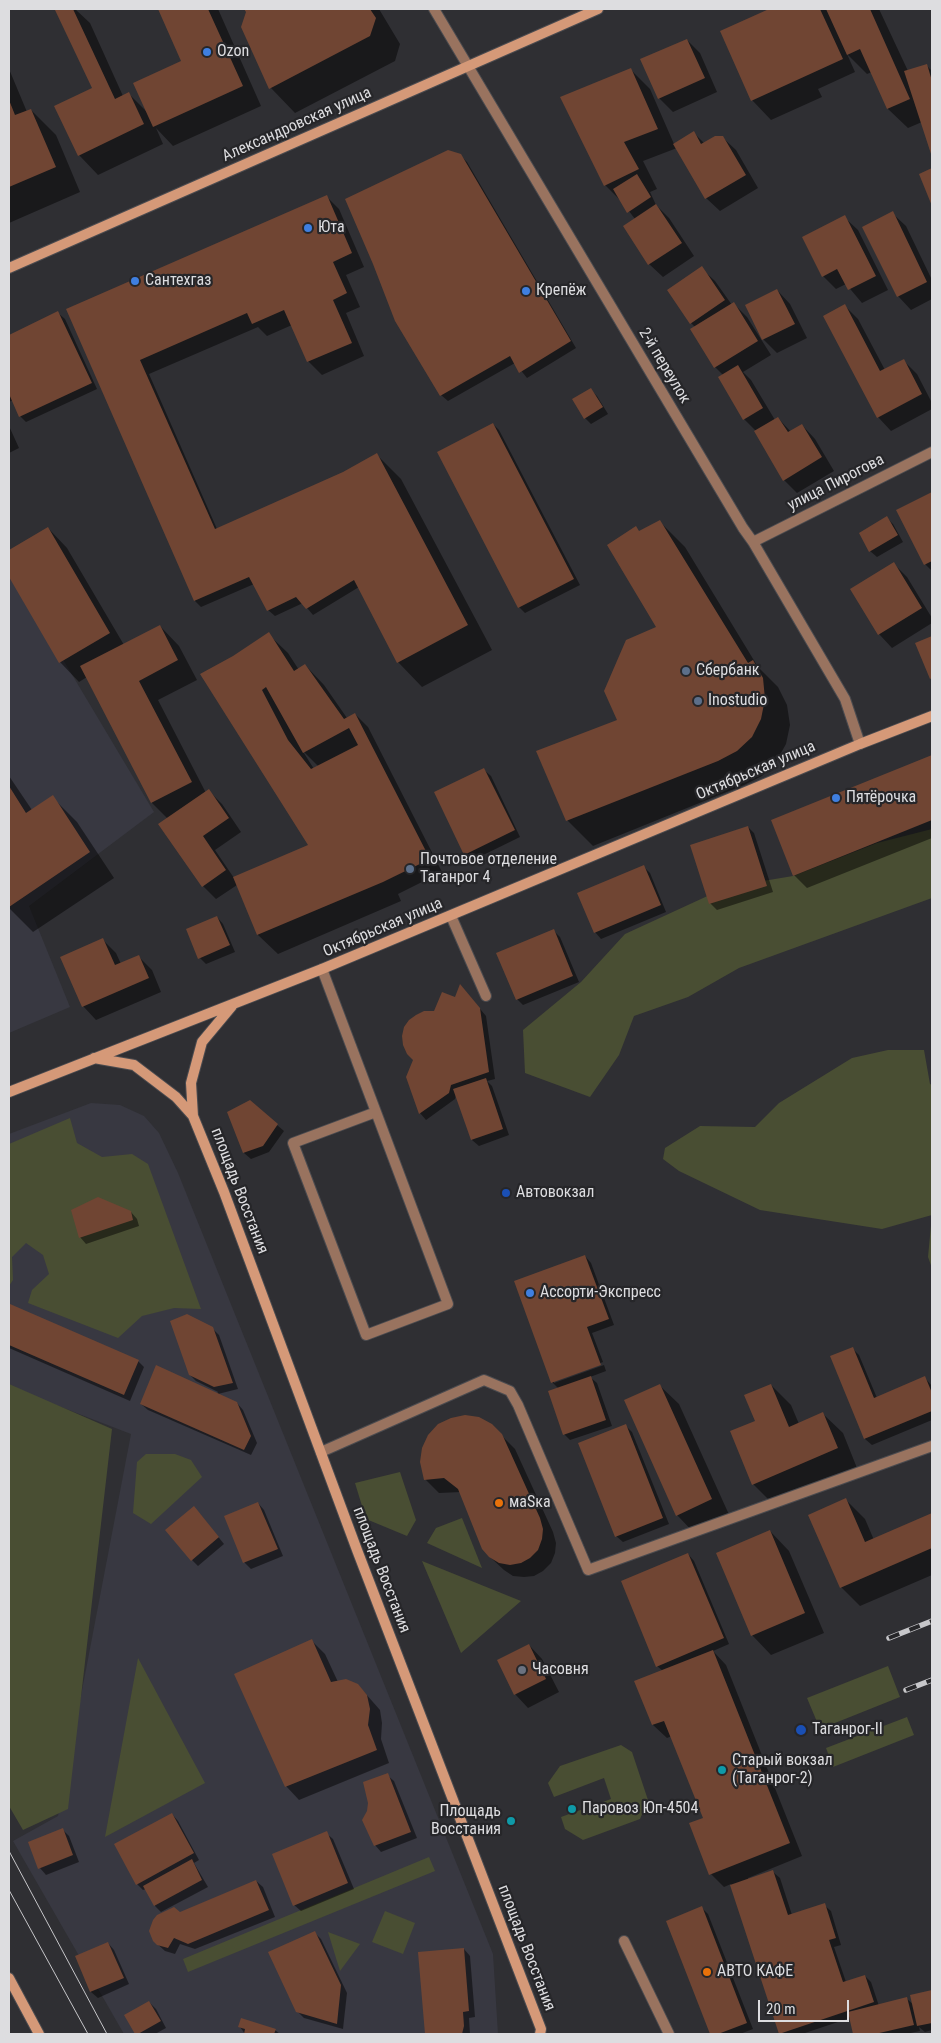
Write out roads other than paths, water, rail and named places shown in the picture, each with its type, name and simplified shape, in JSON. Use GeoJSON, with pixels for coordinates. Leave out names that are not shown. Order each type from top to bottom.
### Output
{"type":"FeatureCollection","features":[{"type":"Feature","properties":{"kind":"main road","name":"Александровская улица"},"geometry":{"type":"LineString","coordinates":[[9,268],[598,9]]}},
{"type":"Feature","properties":{"kind":"main road","name":"Октябрьская улица"},"geometry":{"type":"LineString","coordinates":[[9,1092],[92,1058],[322,970],[860,744],[932,716]]}},
{"type":"Feature","properties":{"kind":"main road","name":"площадь Восстания"},"geometry":{"type":"LineString","coordinates":[[232,1006],[202,1042],[191,1083],[193,1116],[224,1192],[541,2032]]}},
{"type":"Feature","properties":{"kind":"main road","name":"площадь Восстания"},"geometry":{"type":"LineString","coordinates":[[92,1058],[134,1065],[176,1097],[193,1116]]}},
{"type":"Feature","properties":{"kind":"main road"},"geometry":{"type":"LineString","coordinates":[[9,1978],[39,2034]]}},
{"type":"Feature","properties":{"kind":"street","name":"2-й переулок"},"geometry":{"type":"LineString","coordinates":[[434,9],[845,699],[860,744]]}},
{"type":"Feature","properties":{"kind":"street","name":"улица Пирогова"},"geometry":{"type":"LineString","coordinates":[[753,542],[932,452]]}},
{"type":"Feature","properties":{"kind":"street"},"geometry":{"type":"LineString","coordinates":[[451,916],[486,996]]}},
{"type":"Feature","properties":{"kind":"street"},"geometry":{"type":"LineString","coordinates":[[322,970],[376,1112],[448,1304],[366,1335],[293,1143],[376,1112]]}},
{"type":"Feature","properties":{"kind":"street"},"geometry":{"type":"LineString","coordinates":[[321,1452],[484,1380],[501,1387],[510,1391],[518,1405],[588,1570],[932,1446]]}},
{"type":"Feature","properties":{"kind":"street"},"geometry":{"type":"LineString","coordinates":[[624,1941],[669,2034]]}},
{"type":"Feature","properties":{"kind":"tram line"},"geometry":{"type":"LineString","coordinates":[[9,1851],[107,2034]]}},
{"type":"Feature","properties":{"kind":"tram line"},"geometry":{"type":"LineString","coordinates":[[9,1890],[88,2034]]}},
{"type":"Feature","properties":{"kind":"railway"},"geometry":{"type":"LineString","coordinates":[[889,1638],[932,1621]]}},
{"type":"Feature","properties":{"kind":"railway"},"geometry":{"type":"LineString","coordinates":[[906,1690],[932,1680]]}},
{"type":"Feature","properties":{"kind":"place","name":"Ozon"},"geometry":{"type":"Point","coordinates":[207,52]}},
{"type":"Feature","properties":{"kind":"place","name":"Юта"},"geometry":{"type":"Point","coordinates":[308,228]}},
{"type":"Feature","properties":{"kind":"place","name":"Сантехгаз"},"geometry":{"type":"Point","coordinates":[135,281]}},
{"type":"Feature","properties":{"kind":"place","name":"Крепёж"},"geometry":{"type":"Point","coordinates":[526,291]}},
{"type":"Feature","properties":{"kind":"place","name":"Сбербанк"},"geometry":{"type":"Point","coordinates":[686,671]}},
{"type":"Feature","properties":{"kind":"place","name":"Inostudio"},"geometry":{"type":"Point","coordinates":[698,701]}},
{"type":"Feature","properties":{"kind":"place","name":"Пятёрочка"},"geometry":{"type":"Point","coordinates":[836,798]}},
{"type":"Feature","properties":{"kind":"place","name":"Почтовое отделение Таганрог 4"},"geometry":{"type":"Point","coordinates":[410,869]}},
{"type":"Feature","properties":{"kind":"place","name":"Автовокзал"},"geometry":{"type":"Point","coordinates":[506,1193]}},
{"type":"Feature","properties":{"kind":"place","name":"Ассорти-Экспресс"},"geometry":{"type":"Point","coordinates":[530,1293]}},
{"type":"Feature","properties":{"kind":"place","name":"маSка"},"geometry":{"type":"Point","coordinates":[499,1503]}},
{"type":"Feature","properties":{"kind":"place","name":"Часовня"},"geometry":{"type":"Point","coordinates":[522,1670]}},
{"type":"Feature","properties":{"kind":"place","name":"Таганрог-II"},"geometry":{"type":"Point","coordinates":[801,1730]}},
{"type":"Feature","properties":{"kind":"place","name":"Старый вокзал (Таганрог-2)"},"geometry":{"type":"Point","coordinates":[722,1770]}},
{"type":"Feature","properties":{"kind":"place","name":"Паровоз Юп-4504"},"geometry":{"type":"Point","coordinates":[572,1809]}},
{"type":"Feature","properties":{"kind":"place","name":"Площадь Восстания"},"geometry":{"type":"Point","coordinates":[511,1821]}},
{"type":"Feature","properties":{"kind":"place","name":"АВТО КАФЕ"},"geometry":{"type":"Point","coordinates":[707,1972]}}]}
